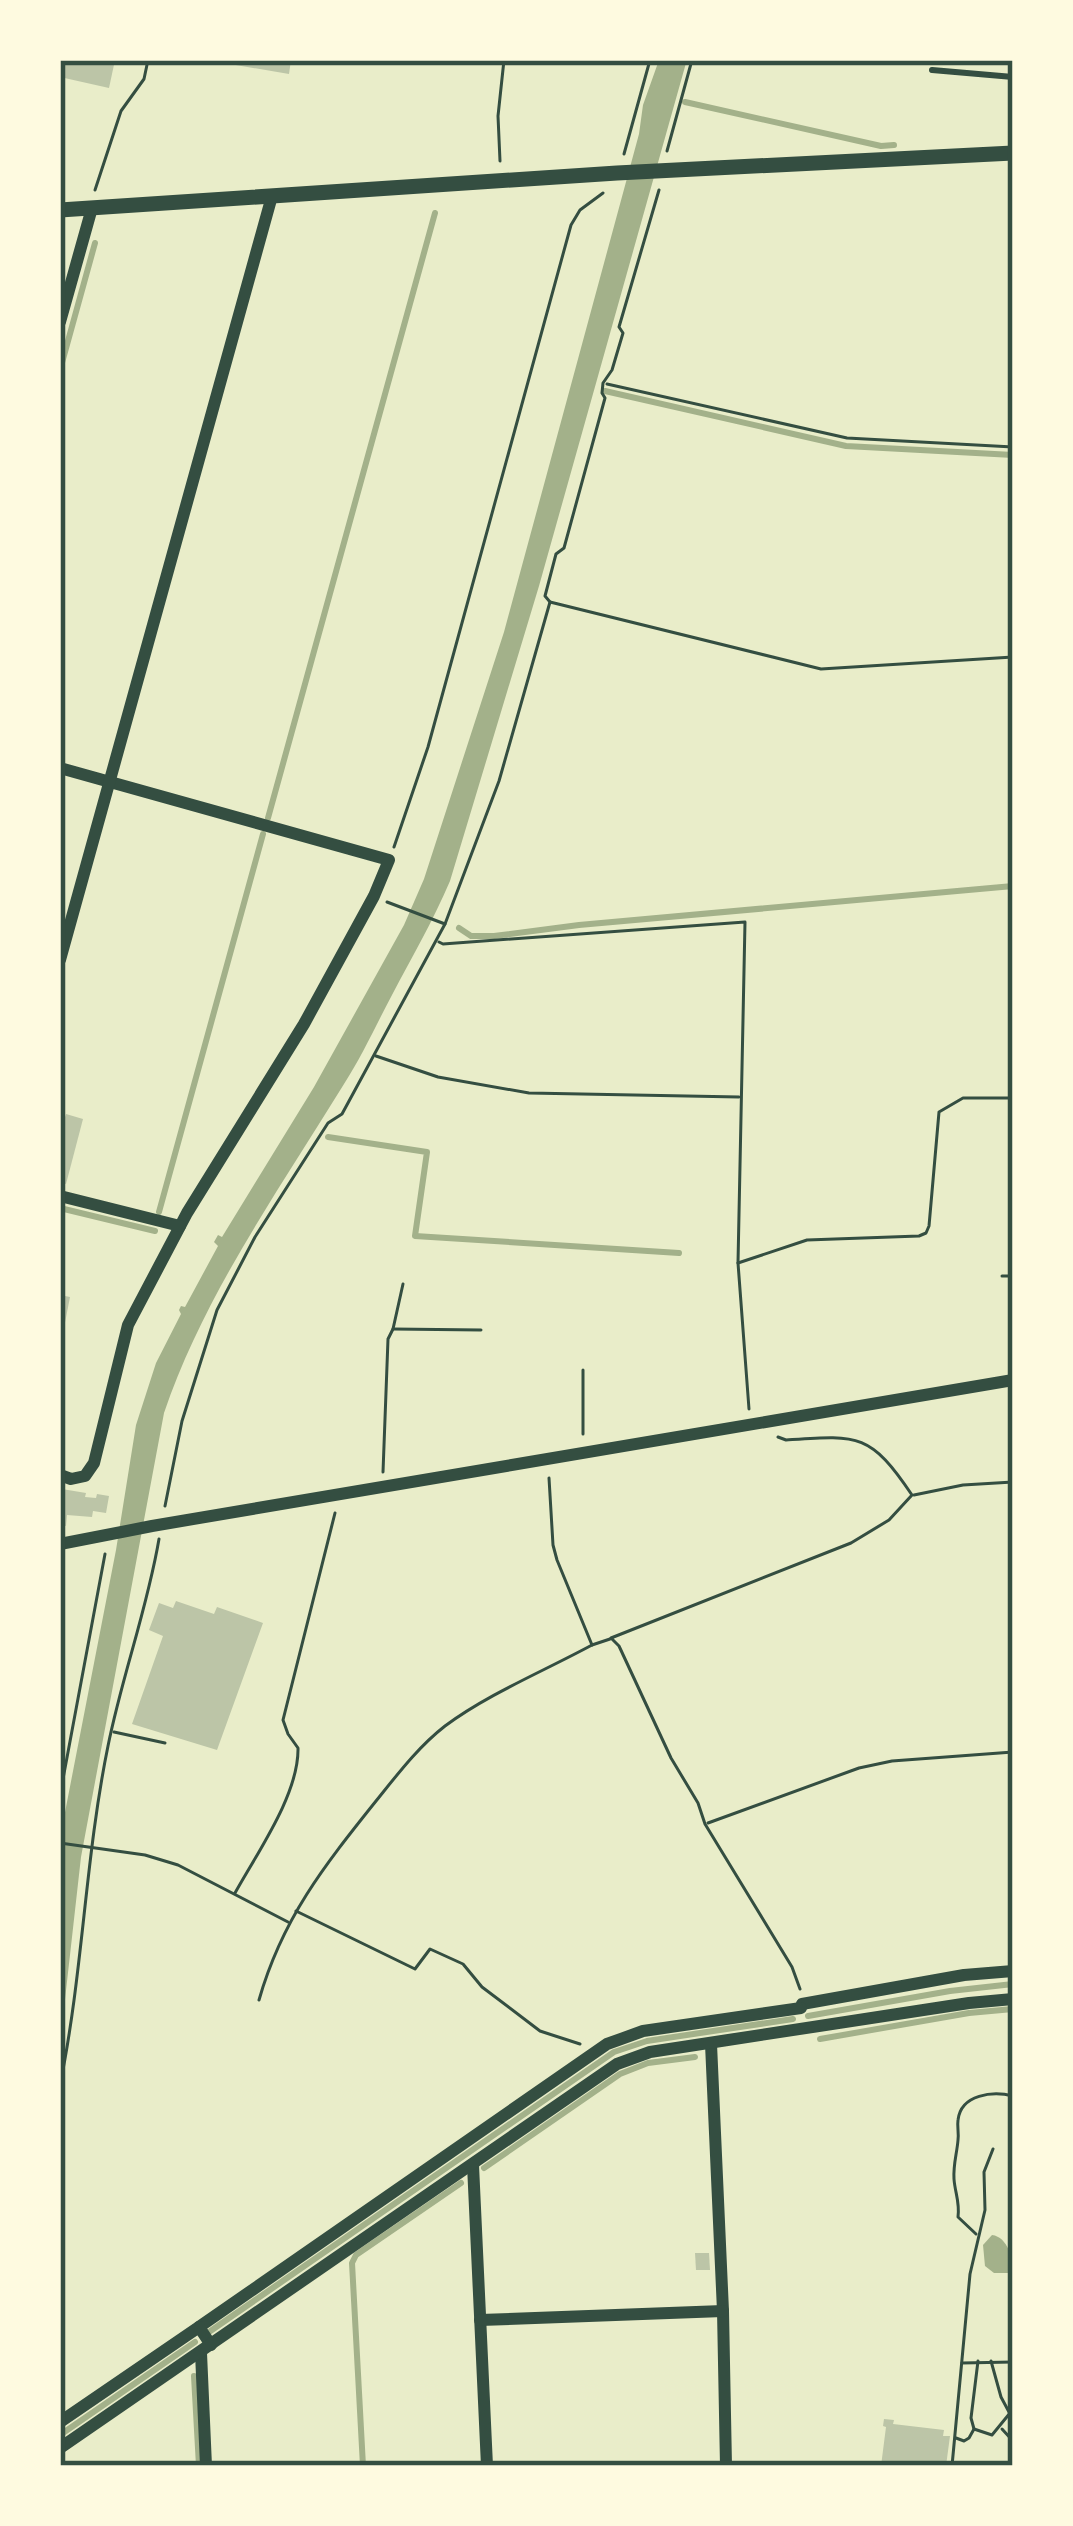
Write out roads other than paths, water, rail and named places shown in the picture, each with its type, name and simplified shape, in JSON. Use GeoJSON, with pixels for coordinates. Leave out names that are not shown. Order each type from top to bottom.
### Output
{"type":"FeatureCollection","features":[{"type":"Feature","properties":{"kind":"street"},"geometry":{"type":"LineString","coordinates":[[60,210],[618,173],[1013,153]]}},
{"type":"Feature","properties":{"kind":"street"},"geometry":{"type":"LineString","coordinates":[[60,960],[272,196]]}},
{"type":"Feature","properties":{"kind":"street"},"geometry":{"type":"LineString","coordinates":[[60,322],[92,208]]}},
{"type":"Feature","properties":{"kind":"street"},"geometry":{"type":"LineString","coordinates":[[60,768],[389,860],[304,1024],[180,1226],[128,1325],[94,1463],[85,1476],[60,1475]]}},
{"type":"Feature","properties":{"kind":"street"},"geometry":{"type":"LineString","coordinates":[[60,1196],[180,1226]]}},
{"type":"Feature","properties":{"kind":"street"},"geometry":{"type":"LineString","coordinates":[[60,1544],[1013,1380]]}},
{"type":"Feature","properties":{"kind":"street"},"geometry":{"type":"LineString","coordinates":[[60,2422],[599,2050],[643,2031],[1013,1971]]}},
{"type":"Feature","properties":{"kind":"street"},"geometry":{"type":"LineString","coordinates":[[60,2447],[617,2064],[650,2052],[1013,1999]]}},
{"type":"Feature","properties":{"kind":"street"},"geometry":{"type":"LineString","coordinates":[[802,2003],[804,2029]]}},
{"type":"Feature","properties":{"kind":"street"},"geometry":{"type":"LineString","coordinates":[[710,2044],[726,2466]]}},
{"type":"Feature","properties":{"kind":"street"},"geometry":{"type":"LineString","coordinates":[[473,2165],[487,2466]]}},
{"type":"Feature","properties":{"kind":"street"},"geometry":{"type":"LineString","coordinates":[[480,2320],[723,2311]]}},
{"type":"Feature","properties":{"kind":"street"},"geometry":{"type":"LineString","coordinates":[[199,2327],[206,2349],[206,2466]]}},
{"type":"Feature","properties":{"kind":"lane"},"geometry":{"type":"LineString","coordinates":[[932,70],[1013,77]]}},
{"type":"Feature","properties":{"kind":"waterway"},"geometry":{"type":"LineString","coordinates":[[685,102],[894,145]]}},
{"type":"Feature","properties":{"kind":"waterway"},"geometry":{"type":"LineString","coordinates":[[268,818],[435,213]]}},
{"type":"Feature","properties":{"kind":"waterway"},"geometry":{"type":"LineString","coordinates":[[60,370],[95,243]]}},
{"type":"Feature","properties":{"kind":"waterway"},"geometry":{"type":"LineString","coordinates":[[605,391],[846,446],[1013,455]]}},
{"type":"Feature","properties":{"kind":"waterway"},"geometry":{"type":"LineString","coordinates":[[159,1212],[263,834]]}},
{"type":"Feature","properties":{"kind":"waterway"},"geometry":{"type":"LineString","coordinates":[[459,928],[471,936],[494,936],[1013,886]]}},
{"type":"Feature","properties":{"kind":"waterway"},"geometry":{"type":"LineString","coordinates":[[328,1137],[427,1152],[415,1236],[679,1253]]}},
{"type":"Feature","properties":{"kind":"waterway"},"geometry":{"type":"LineString","coordinates":[[64,1209],[155,1231]]}},
{"type":"Feature","properties":{"kind":"waterway"},"geometry":{"type":"LineString","coordinates":[[808,2016],[1013,1984]]}},
{"type":"Feature","properties":{"kind":"waterway"},"geometry":{"type":"LineString","coordinates":[[820,2039],[1013,2009]]}},
{"type":"Feature","properties":{"kind":"waterway"},"geometry":{"type":"LineString","coordinates":[[209,2332],[614,2052],[647,2041],[793,2019]]}},
{"type":"Feature","properties":{"kind":"waterway"},"geometry":{"type":"LineString","coordinates":[[484,2168],[620,2074],[648,2063],[695,2057]]}},
{"type":"Feature","properties":{"kind":"waterway"},"geometry":{"type":"LineString","coordinates":[[363,2466],[352,2263],[356,2255],[461,2183]]}},
{"type":"Feature","properties":{"kind":"waterway"},"geometry":{"type":"LineString","coordinates":[[60,2435],[195,2342]]}},
{"type":"Feature","properties":{"kind":"waterway"},"geometry":{"type":"LineString","coordinates":[[194,2376],[199,2466]]}}]}
